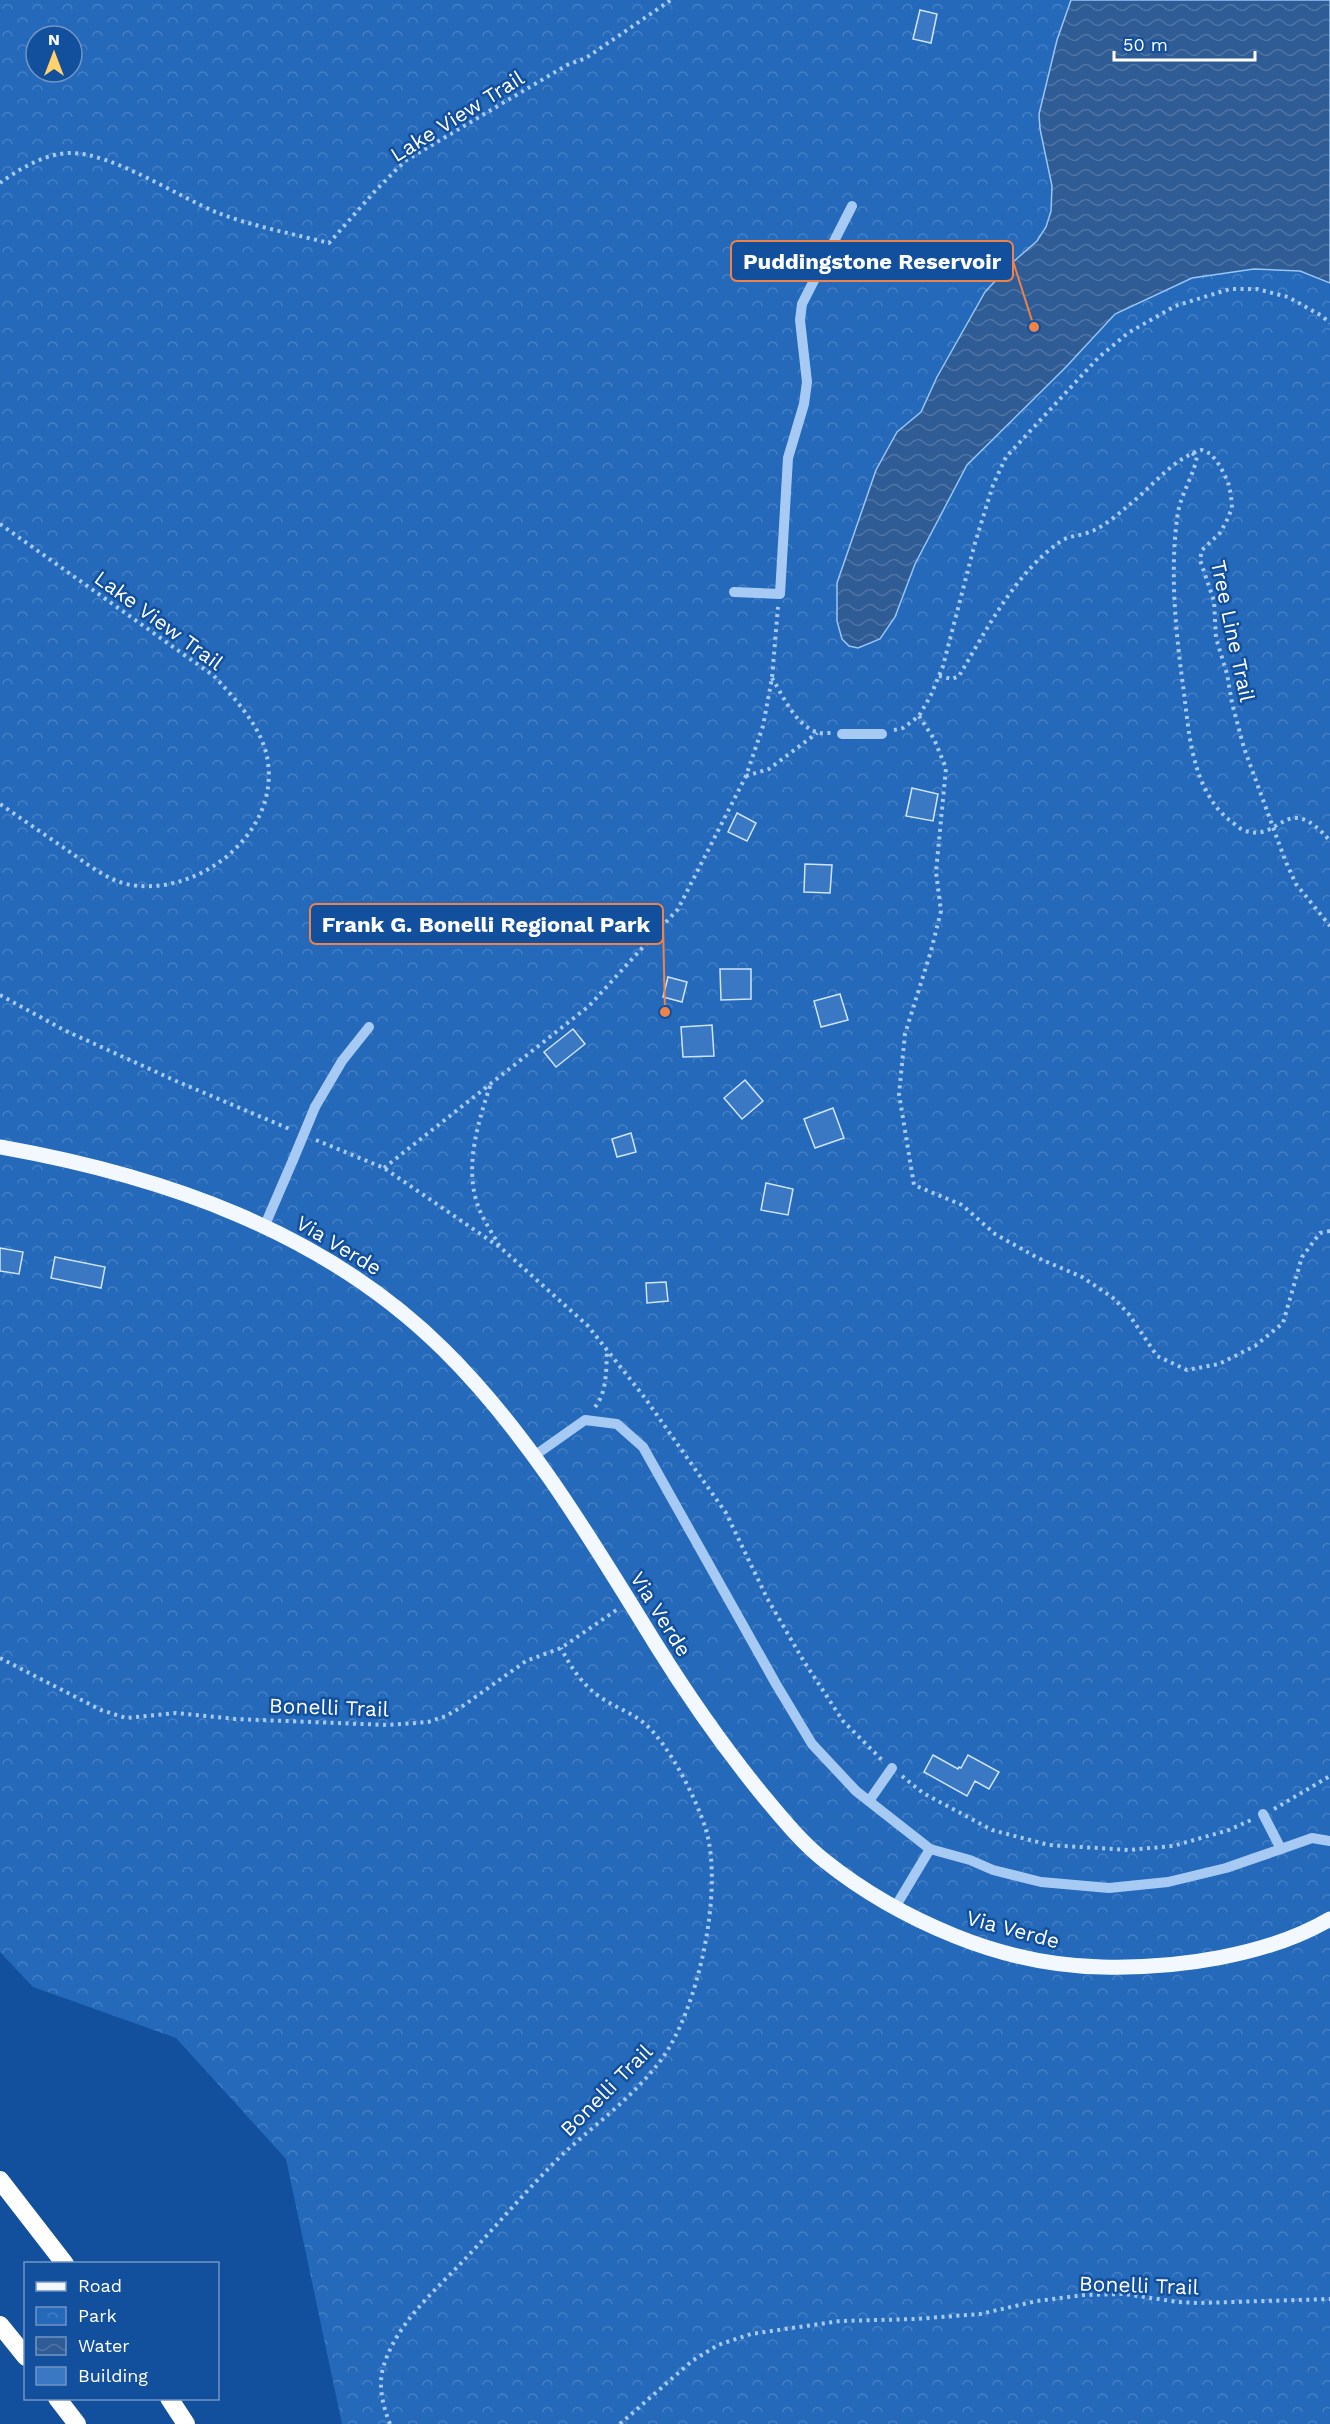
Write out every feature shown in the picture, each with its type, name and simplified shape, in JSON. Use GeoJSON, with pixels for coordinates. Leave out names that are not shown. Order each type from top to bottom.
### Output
{"type":"FeatureCollection","features":[{"type":"Feature","properties":{"kind":"highway"},"geometry":{"type":"LineString","coordinates":[[0,2180],[62,2262]]}},
{"type":"Feature","properties":{"kind":"highway"},"geometry":{"type":"LineString","coordinates":[[0,2325],[24,2355]]}},
{"type":"Feature","properties":{"kind":"highway"},"geometry":{"type":"LineString","coordinates":[[50,2400],[63,2424]]}},
{"type":"Feature","properties":{"kind":"highway"},"geometry":{"type":"LineString","coordinates":[[58,2400],[76,2424]]}},
{"type":"Feature","properties":{"kind":"highway"},"geometry":{"type":"LineString","coordinates":[[170,2400],[186,2424]]}},
{"type":"Feature","properties":{"kind":"main road","name":"Via Verde"},"geometry":{"type":"LineString","coordinates":[[0,1147],[51,1156],[194,1196],[265,1225],[323,1256],[384,1296],[444,1350],[534,1456],[696,1709],[781,1817],[822,1858],[894,1909],[974,1944],[1031,1960],[1081,1966],[1137,1968],[1184,1964],[1235,1954],[1307,1933],[1330,1919]]}},
{"type":"Feature","properties":{"kind":"street"},"geometry":{"type":"LineString","coordinates":[[734,592],[780,594],[788,458],[796,424],[804,404],[807,382],[800,320],[802,304],[852,206]]}},
{"type":"Feature","properties":{"kind":"street"},"geometry":{"type":"LineString","coordinates":[[842,734],[882,734]]}},
{"type":"Feature","properties":{"kind":"street"},"geometry":{"type":"LineString","coordinates":[[265,1225],[315,1107],[342,1061],[369,1027]]}},
{"type":"Feature","properties":{"kind":"street"},"geometry":{"type":"LineString","coordinates":[[534,1456],[585,1420],[617,1424],[643,1447],[812,1744],[856,1791],[930,1849],[970,1860],[993,1870],[1041,1882],[1109,1888],[1168,1882],[1226,1868],[1312,1838],[1330,1841]]}},
{"type":"Feature","properties":{"kind":"street"},"geometry":{"type":"LineString","coordinates":[[869,1801],[892,1768]]}},
{"type":"Feature","properties":{"kind":"street"},"geometry":{"type":"LineString","coordinates":[[1263,1814],[1281,1849]]}},
{"type":"Feature","properties":{"kind":"street"},"geometry":{"type":"LineString","coordinates":[[894,1909],[930,1849]]}},
{"type":"Feature","properties":{"kind":"path","name":"Lake View Trail"},"geometry":{"type":"LineString","coordinates":[[0,183],[16,171],[49,157],[69,153],[96,155],[220,213],[329,243],[405,161],[567,66],[586,58],[671,0]]}},
{"type":"Feature","properties":{"kind":"path"},"geometry":{"type":"LineString","coordinates":[[882,734],[903,728],[919,716],[931,695],[939,676],[993,485],[1006,457],[1099,357],[1128,333],[1175,306],[1230,289],[1257,289],[1288,297],[1322,315],[1330,323]]}},
{"type":"Feature","properties":{"kind":"path","name":"Tree Line Trail"},"geometry":{"type":"LineString","coordinates":[[1191,453],[1202,450],[1210,454],[1220,466],[1228,482],[1232,508],[1220,533],[1202,550],[1200,560],[1214,601],[1216,638],[1244,748],[1272,829],[1296,884],[1330,926]]}},
{"type":"Feature","properties":{"kind":"path"},"geometry":{"type":"LineString","coordinates":[[939,676],[952,679],[960,676],[1006,600],[1051,549],[1064,539],[1098,529],[1139,498],[1150,485],[1191,453],[1197,456],[1196,464],[1188,480],[1179,511],[1175,575],[1181,671],[1196,765],[1207,793],[1225,816],[1242,830],[1256,832],[1272,829],[1284,819],[1299,818],[1311,821],[1330,841]]}},
{"type":"Feature","properties":{"kind":"path","name":"Lake View Trail"},"geometry":{"type":"LineString","coordinates":[[0,524],[214,676],[238,702],[253,723],[265,749],[269,788],[260,813],[246,837],[216,867],[172,884],[147,886],[127,884],[105,877],[0,804]]}},
{"type":"Feature","properties":{"kind":"path"},"geometry":{"type":"LineString","coordinates":[[384,1168],[590,1006],[678,909],[746,776],[763,726],[772,678],[780,594]]}},
{"type":"Feature","properties":{"kind":"path"},"geometry":{"type":"LineString","coordinates":[[772,678],[795,714],[817,733],[842,734]]}},
{"type":"Feature","properties":{"kind":"path"},"geometry":{"type":"LineString","coordinates":[[919,716],[934,739],[946,768],[936,872],[941,911],[905,1034],[899,1094],[914,1185],[962,1205],[995,1234],[1082,1277],[1112,1297],[1128,1313],[1157,1356],[1187,1370],[1219,1364],[1255,1346],[1283,1323],[1302,1257],[1320,1233],[1330,1231]]}},
{"type":"Feature","properties":{"kind":"path"},"geometry":{"type":"LineString","coordinates":[[746,776],[769,769],[817,733]]}},
{"type":"Feature","properties":{"kind":"path"},"geometry":{"type":"LineString","coordinates":[[490,1084],[478,1126],[472,1172],[477,1205],[501,1248]]}},
{"type":"Feature","properties":{"kind":"path"},"geometry":{"type":"LineString","coordinates":[[585,1420],[601,1400],[606,1377],[607,1351]]}},
{"type":"Feature","properties":{"kind":"path"},"geometry":{"type":"LineString","coordinates":[[561,1648],[629,1602]]}},
{"type":"Feature","properties":{"kind":"path","name":"Bonelli Trail"},"geometry":{"type":"LineString","coordinates":[[0,1658],[114,1715],[138,1718],[187,1714],[235,1719],[388,1725],[421,1723],[446,1716],[526,1661],[561,1648],[573,1670],[594,1692],[642,1722],[660,1739],[682,1777],[702,1818],[711,1857],[708,1920],[697,1975],[682,2024],[652,2071],[542,2176],[429,2296],[402,2330],[390,2351],[381,2379],[382,2401],[390,2424]]}},
{"type":"Feature","properties":{"kind":"path","name":"Bonelli Trail"},"geometry":{"type":"LineString","coordinates":[[620,2424],[675,2374],[705,2352],[732,2339],[776,2329],[860,2320],[958,2317],[1037,2301],[1092,2294],[1141,2296],[1198,2303],[1330,2299]]}},
{"type":"Feature","properties":{"kind":"green space"},"geometry":{"type":"Polygon","coordinates":[[[0,0],[1330,0],[1330,2424],[342,2424],[286,2159],[176,2038],[33,1987],[0,1952],[0,0]]]}},
{"type":"Feature","properties":{"kind":"water"},"geometry":{"type":"Polygon","coordinates":[[[1071,0],[1330,0],[1330,283],[1300,271],[1254,269],[1192,278],[1115,314],[1066,367],[967,465],[915,564],[895,617],[880,639],[858,648],[849,646],[842,639],[837,621],[837,583],[876,470],[897,432],[921,412],[937,377],[985,292],[1013,262],[1037,241],[1046,227],[1051,211],[1052,186],[1039,114],[1057,40],[1071,0]]]}},
{"type":"Feature","properties":{"kind":"building"},"geometry":{"type":"Polygon","coordinates":[[[920,10],[937,14],[931,43],[913,39],[920,10]]]}},
{"type":"Feature","properties":{"kind":"building"},"geometry":{"type":"Polygon","coordinates":[[[912,788],[938,794],[933,821],[906,816],[912,788]]]}},
{"type":"Feature","properties":{"kind":"building"},"geometry":{"type":"Polygon","coordinates":[[[737,813],[756,823],[747,841],[728,832],[737,813]]]}},
{"type":"Feature","properties":{"kind":"building"},"geometry":{"type":"Polygon","coordinates":[[[805,864],[832,865],[830,893],[804,892],[805,864]]]}},
{"type":"Feature","properties":{"kind":"building"},"geometry":{"type":"Polygon","coordinates":[[[720,969],[751,969],[751,999],[721,1000],[720,969]]]}},
{"type":"Feature","properties":{"kind":"building"},"geometry":{"type":"Polygon","coordinates":[[[668,977],[687,982],[682,1002],[663,997],[668,977]]]}},
{"type":"Feature","properties":{"kind":"building"},"geometry":{"type":"Polygon","coordinates":[[[840,994],[848,1020],[821,1027],[814,1001],[840,994]]]}},
{"type":"Feature","properties":{"kind":"building"},"geometry":{"type":"Polygon","coordinates":[[[712,1025],[714,1056],[683,1057],[681,1027],[712,1025]]]}},
{"type":"Feature","properties":{"kind":"building"},"geometry":{"type":"Polygon","coordinates":[[[573,1029],[585,1044],[556,1067],[544,1052],[573,1029]]]}},
{"type":"Feature","properties":{"kind":"building"},"geometry":{"type":"Polygon","coordinates":[[[745,1080],[763,1101],[742,1119],[724,1098],[745,1080]]]}},
{"type":"Feature","properties":{"kind":"building"},"geometry":{"type":"Polygon","coordinates":[[[833,1108],[844,1138],[815,1148],[804,1119],[833,1108]]]}},
{"type":"Feature","properties":{"kind":"building"},"geometry":{"type":"Polygon","coordinates":[[[631,1133],[636,1152],[617,1157],[612,1139],[631,1133]]]}},
{"type":"Feature","properties":{"kind":"building"},"geometry":{"type":"Polygon","coordinates":[[[766,1183],[793,1189],[788,1215],[761,1210],[766,1183]]]}},
{"type":"Feature","properties":{"kind":"building"},"geometry":{"type":"Polygon","coordinates":[[[0,1248],[23,1252],[19,1274],[0,1271],[0,1248]]]}},
{"type":"Feature","properties":{"kind":"building"},"geometry":{"type":"Polygon","coordinates":[[[55,1257],[105,1267],[101,1288],[51,1278],[55,1257]]]}},
{"type":"Feature","properties":{"kind":"building"},"geometry":{"type":"Polygon","coordinates":[[[666,1282],[668,1301],[647,1303],[646,1283],[666,1282]]]}},
{"type":"Feature","properties":{"kind":"building"},"geometry":{"type":"Polygon","coordinates":[[[933,1755],[958,1769],[961,1768],[968,1755],[999,1772],[989,1789],[975,1781],[967,1796],[924,1772],[933,1755]]]}},
{"type":"Feature","properties":{"kind":"place","name":"Puddingstone Reservoir"},"geometry":{"type":"Point","coordinates":[1034,327]}},
{"type":"Feature","properties":{"kind":"place","name":"Frank G. Bonelli Regional Park"},"geometry":{"type":"Point","coordinates":[665,1012]}}]}
